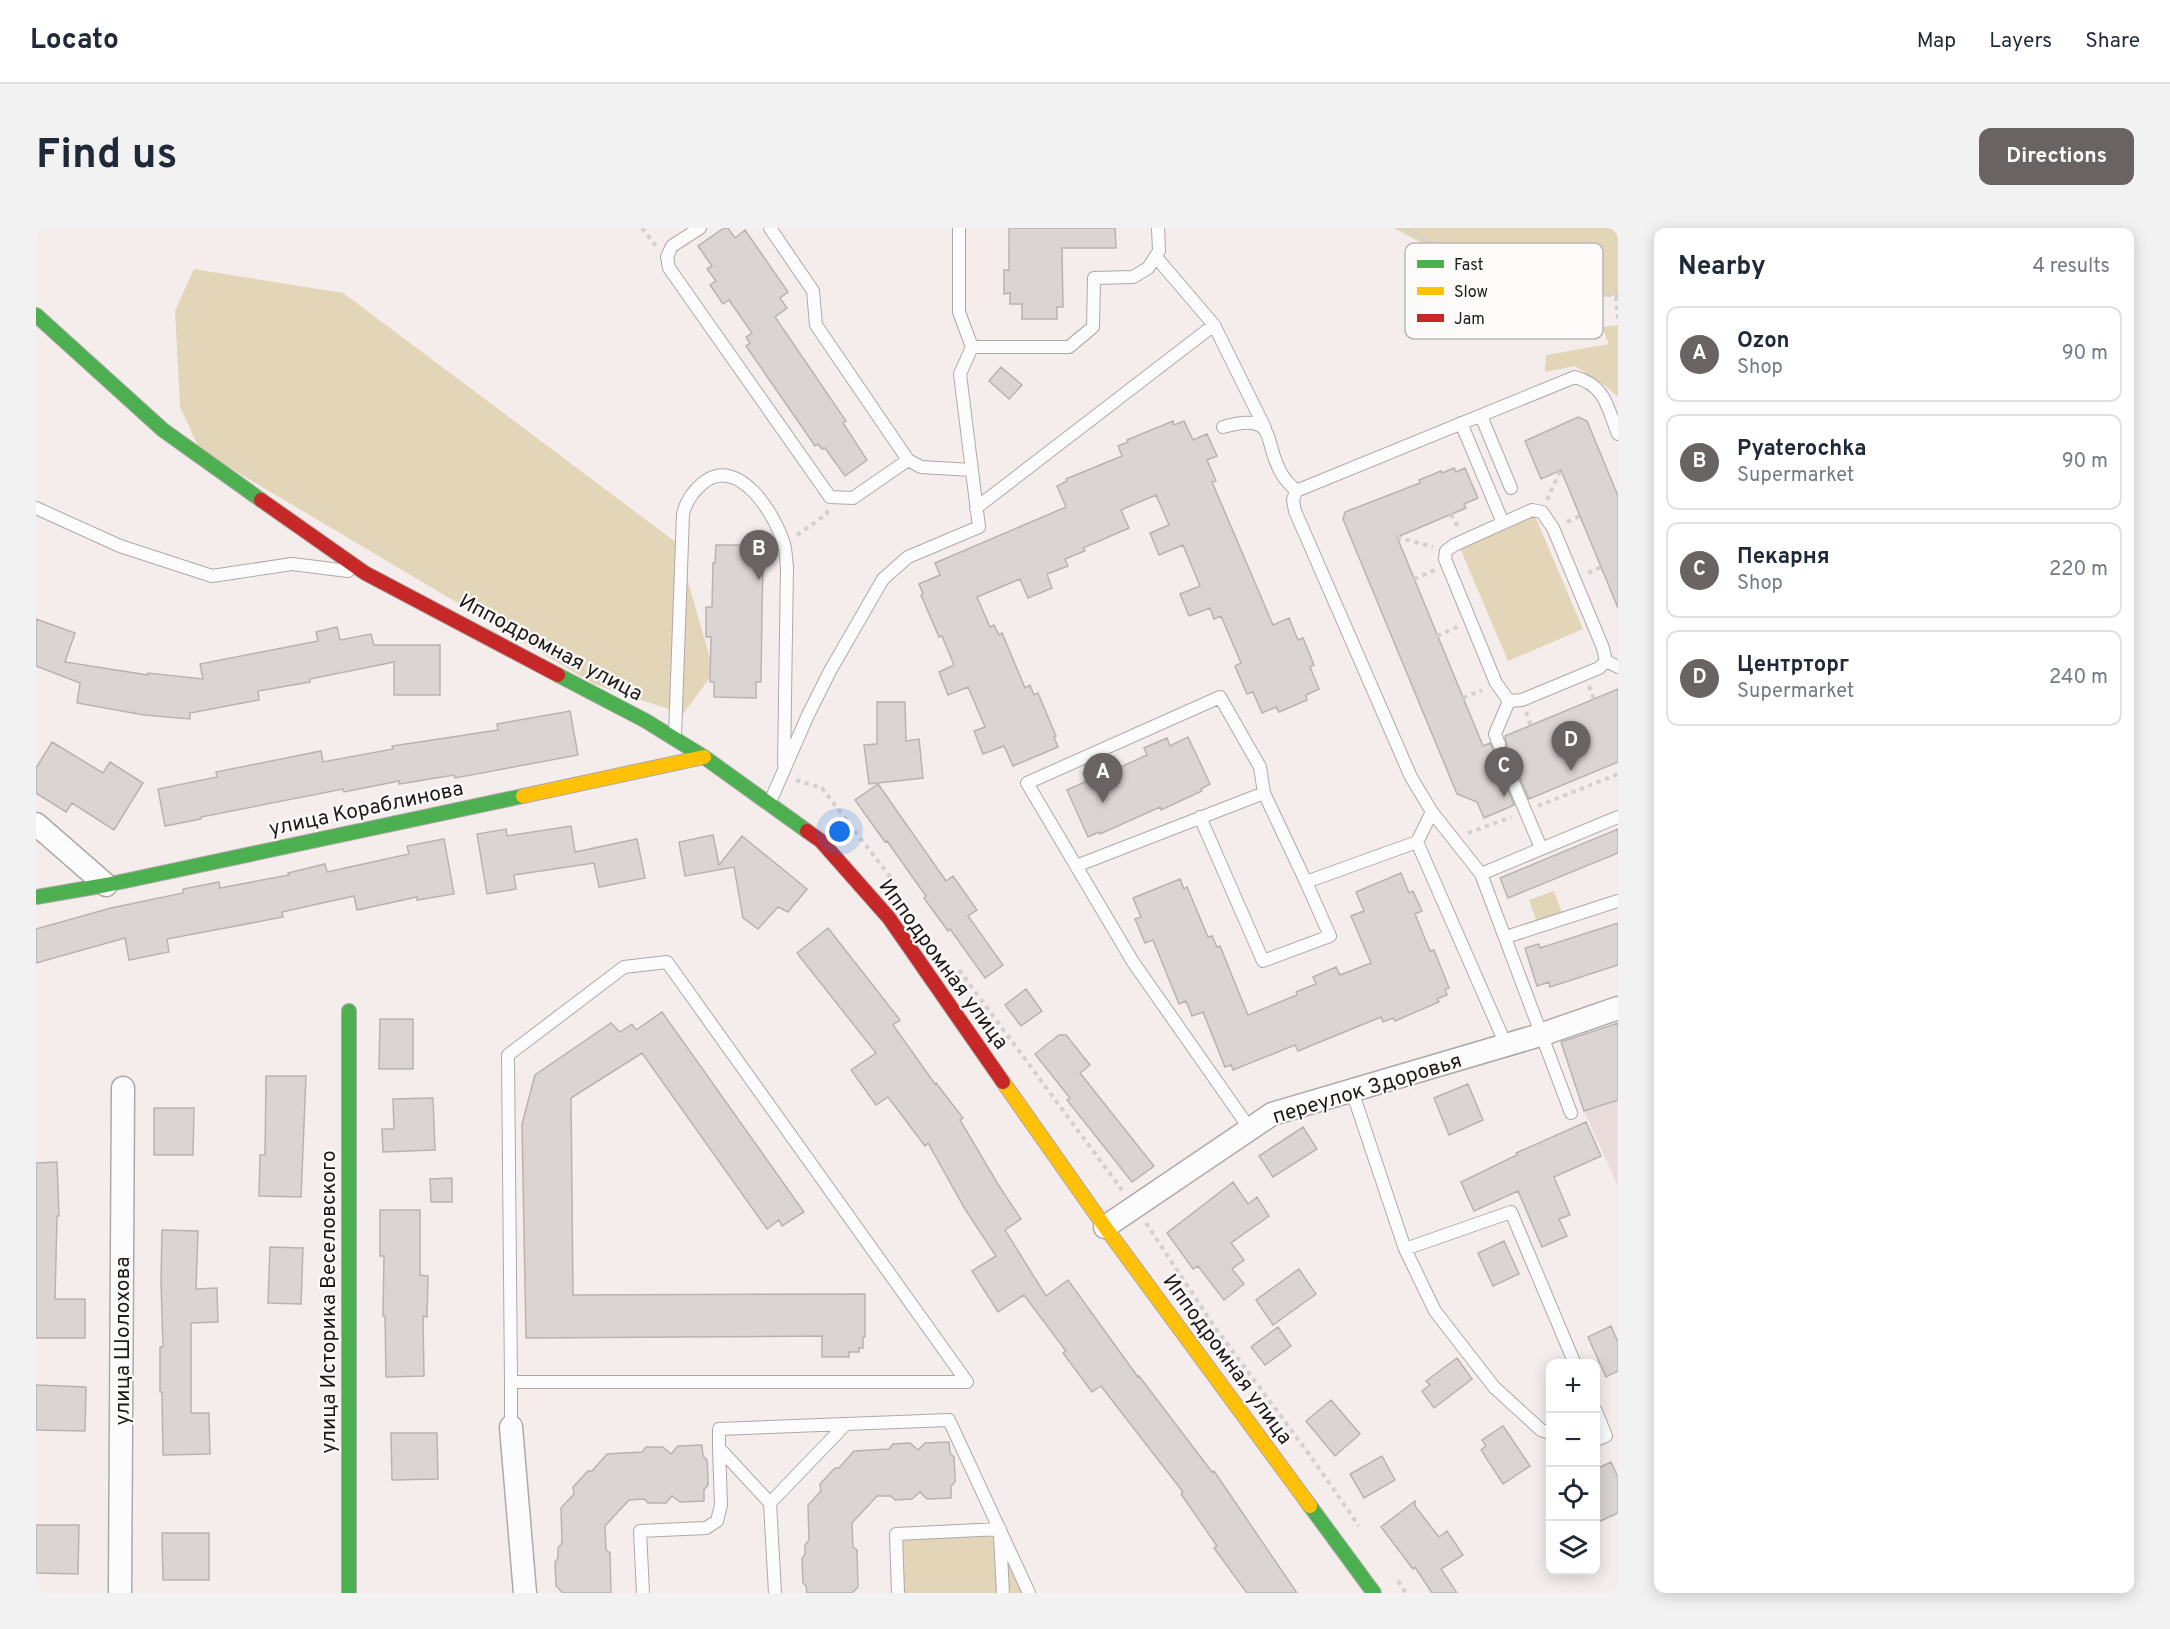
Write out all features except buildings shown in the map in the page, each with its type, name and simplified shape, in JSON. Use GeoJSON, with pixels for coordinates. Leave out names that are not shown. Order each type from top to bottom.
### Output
{"type":"FeatureCollection","features":[{"type":"Feature","properties":{"kind":"street","name":"Ипподромная улица"},"geometry":{"type":"LineString","coordinates":[[36,315],[163,430],[365,573],[646,721],[770,802],[821,841],[889,918],[1106,1227],[1374,1593]]}},
{"type":"Feature","properties":{"kind":"street","name":"улица Кораблинова"},"geometry":{"type":"LineString","coordinates":[[36,897],[106,885],[704,757]]}},
{"type":"Feature","properties":{"kind":"street"},"geometry":{"type":"LineString","coordinates":[[36,824],[106,885]]}},
{"type":"Feature","properties":{"kind":"street","name":"переулок Здоровья"},"geometry":{"type":"LineString","coordinates":[[1106,1227],[1272,1114],[1540,1035],[1618,1008]]}},
{"type":"Feature","properties":{"kind":"street","name":"улица Историка Веселовского"},"geometry":{"type":"LineString","coordinates":[[349,1011],[349,1593]]}},
{"type":"Feature","properties":{"kind":"street","name":"улица Шолохова"},"geometry":{"type":"LineString","coordinates":[[120,1593],[123,1088]]}},
{"type":"Feature","properties":{"kind":"street"},"geometry":{"type":"LineString","coordinates":[[511,1428],[525,1593]]}},
{"type":"Feature","properties":{"kind":"lane"},"geometry":{"type":"LineString","coordinates":[[700,228],[672,246],[667,256],[669,268],[830,497],[853,498],[908,460]]}},
{"type":"Feature","properties":{"kind":"lane"},"geometry":{"type":"LineString","coordinates":[[770,228],[813,291],[816,325],[908,460],[921,467],[971,470]]}},
{"type":"Feature","properties":{"kind":"lane"},"geometry":{"type":"LineString","coordinates":[[770,802],[830,671],[883,579],[908,557],[978,527],[960,374],[972,347],[959,312],[959,228]]}},
{"type":"Feature","properties":{"kind":"lane"},"geometry":{"type":"LineString","coordinates":[[972,347],[1069,346],[1093,327],[1094,278],[1133,277],[1148,268],[1159,252],[1158,228]]}},
{"type":"Feature","properties":{"kind":"lane"},"geometry":{"type":"LineString","coordinates":[[1156,257],[1214,325],[1265,428],[1283,476],[1296,491]]}},
{"type":"Feature","properties":{"kind":"lane"},"geometry":{"type":"LineString","coordinates":[[976,508],[1214,325]]}},
{"type":"Feature","properties":{"kind":"lane"},"geometry":{"type":"LineString","coordinates":[[1571,1113],[1481,874],[1432,812],[1411,777],[1295,510],[1293,500],[1296,491],[1575,377],[1588,381],[1599,390],[1618,434]]}},
{"type":"Feature","properties":{"kind":"lane"},"geometry":{"type":"LineString","coordinates":[[1481,416],[1511,488]]}},
{"type":"Feature","properties":{"kind":"lane"},"geometry":{"type":"LineString","coordinates":[[1223,427],[1244,421],[1255,422],[1265,428]]}},
{"type":"Feature","properties":{"kind":"lane"},"geometry":{"type":"LineString","coordinates":[[1461,423],[1503,523]]}},
{"type":"Feature","properties":{"kind":"lane"},"geometry":{"type":"LineString","coordinates":[[675,739],[683,514],[686,502],[695,490],[708,479],[724,476],[747,484],[757,494],[785,545],[787,567],[783,773]]}},
{"type":"Feature","properties":{"kind":"lane"},"geometry":{"type":"LineString","coordinates":[[36,508],[120,546],[212,576],[291,564],[365,573]]}},
{"type":"Feature","properties":{"kind":"lane"},"geometry":{"type":"LineString","coordinates":[[1509,701],[1496,683],[1445,559],[1446,551],[1454,545],[1532,510],[1542,512],[1553,528],[1603,648],[1606,661]]}},
{"type":"Feature","properties":{"kind":"lane"},"geometry":{"type":"LineString","coordinates":[[1606,661],[1618,667]]}},
{"type":"Feature","properties":{"kind":"lane"},"geometry":{"type":"LineString","coordinates":[[1509,701],[1522,700],[1599,668],[1606,661]]}},
{"type":"Feature","properties":{"kind":"lane"},"geometry":{"type":"LineString","coordinates":[[1200,817],[1263,962],[1330,936],[1264,793],[1260,767],[1220,697],[1027,783],[1133,962],[1250,1129]]}},
{"type":"Feature","properties":{"kind":"lane"},"geometry":{"type":"LineString","coordinates":[[1499,744],[1495,734],[1509,701]]}},
{"type":"Feature","properties":{"kind":"lane"},"geometry":{"type":"LineString","coordinates":[[1513,782],[1541,848]]}},
{"type":"Feature","properties":{"kind":"lane"},"geometry":{"type":"LineString","coordinates":[[1076,866],[1264,793]]}},
{"type":"Feature","properties":{"kind":"lane"},"geometry":{"type":"LineString","coordinates":[[1306,882],[1418,843],[1432,812]]}},
{"type":"Feature","properties":{"kind":"lane"},"geometry":{"type":"LineString","coordinates":[[1481,874],[1618,817]]}},
{"type":"Feature","properties":{"kind":"lane"},"geometry":{"type":"LineString","coordinates":[[1418,843],[1506,1045]]}},
{"type":"Feature","properties":{"kind":"lane"},"geometry":{"type":"LineString","coordinates":[[1506,937],[1618,901]]}},
{"type":"Feature","properties":{"kind":"lane"},"geometry":{"type":"LineString","coordinates":[[511,1382],[967,1382],[667,962],[624,967],[508,1055],[511,1428]]}},
{"type":"Feature","properties":{"kind":"lane"},"geometry":{"type":"LineString","coordinates":[[1352,1091],[1405,1249],[1435,1311],[1494,1387],[1541,1430],[1546,1432]]}},
{"type":"Feature","properties":{"kind":"lane"},"geometry":{"type":"LineString","coordinates":[[1405,1249],[1511,1212],[1573,1359]]}},
{"type":"Feature","properties":{"kind":"lane"},"geometry":{"type":"LineString","coordinates":[[643,1593],[640,1531],[706,1528],[717,1521],[721,1505],[718,1429],[949,1420],[1029,1593]]}},
{"type":"Feature","properties":{"kind":"lane"},"geometry":{"type":"LineString","coordinates":[[1600,1421],[1606,1436],[1600,1438]]}},
{"type":"Feature","properties":{"kind":"lane"},"geometry":{"type":"LineString","coordinates":[[770,1503],[845,1425]]}},
{"type":"Feature","properties":{"kind":"lane"},"geometry":{"type":"LineString","coordinates":[[719,1448],[770,1503],[775,1593]]}},
{"type":"Feature","properties":{"kind":"lane"},"geometry":{"type":"LineString","coordinates":[[898,1593],[896,1534],[1000,1529]]}},
{"type":"Feature","properties":{"kind":"lane"},"geometry":{"type":"LineString","coordinates":[[1000,1529],[1004,1593]]}},
{"type":"Feature","properties":{"kind":"path"},"geometry":{"type":"LineString","coordinates":[[642,228],[650,241]]}},
{"type":"Feature","properties":{"kind":"path"},"geometry":{"type":"LineString","coordinates":[[1406,228],[1431,243]]}},
{"type":"Feature","properties":{"kind":"path"},"geometry":{"type":"LineString","coordinates":[[1618,291],[1616,297],[1618,320]]}},
{"type":"Feature","properties":{"kind":"path"},"geometry":{"type":"LineString","coordinates":[[1603,294],[1616,297]]}},
{"type":"Feature","properties":{"kind":"path"},"geometry":{"type":"LineString","coordinates":[[1542,512],[1560,471]]}},
{"type":"Feature","properties":{"kind":"path"},"geometry":{"type":"LineString","coordinates":[[785,545],[827,514],[830,497]]}},
{"type":"Feature","properties":{"kind":"path"},"geometry":{"type":"LineString","coordinates":[[1397,537],[1446,551]]}},
{"type":"Feature","properties":{"kind":"path"},"geometry":{"type":"LineString","coordinates":[[1414,579],[1447,565]]}},
{"type":"Feature","properties":{"kind":"path"},"geometry":{"type":"LineString","coordinates":[[783,773],[822,788],[898,888]]}},
{"type":"Feature","properties":{"kind":"path"},"geometry":{"type":"LineString","coordinates":[[953,962],[1135,1207],[1214,1326],[1309,1454],[1360,1528]]}},
{"type":"Feature","properties":{"kind":"path"},"geometry":{"type":"LineString","coordinates":[[1393,1574],[1406,1593]]}},
{"type":"Feature","properties":{"kind":"shaded area"},"geometry":{"type":"Polygon","coordinates":[[[1393,228],[1618,228],[1618,295],[1603,297],[1603,243],[1422,243],[1393,228]]]}},
{"type":"Feature","properties":{"kind":"shaded area"},"geometry":{"type":"Polygon","coordinates":[[[194,269],[343,293],[677,543],[714,672],[683,714],[594,684],[200,450],[180,407],[175,311],[194,269]]]}},
{"type":"Feature","properties":{"kind":"shaded area"},"geometry":{"type":"Polygon","coordinates":[[[1618,325],[1618,397],[1575,366],[1545,372],[1546,355],[1609,344],[1603,327],[1618,325]]]}},
{"type":"Feature","properties":{"kind":"shaded area"},"geometry":{"type":"Polygon","coordinates":[[[1535,516],[1583,629],[1508,661],[1460,548],[1535,516]]]}},
{"type":"Feature","properties":{"kind":"shaded area"},"geometry":{"type":"Polygon","coordinates":[[[1554,891],[1562,913],[1537,922],[1529,900],[1554,891]]]}},
{"type":"Feature","properties":{"kind":"shaded area"},"geometry":{"type":"Polygon","coordinates":[[[1618,1023],[1618,1186],[1584,1111],[1561,1042],[1618,1023]]]}},
{"type":"Feature","properties":{"kind":"shaded area"},"geometry":{"type":"Polygon","coordinates":[[[1000,1529],[1029,1593],[898,1593],[896,1534],[1000,1529]]]}},
{"type":"Feature","properties":{"kind":"traffic: fast"},"geometry":{"type":"LineString","coordinates":[[36,315],[163,430],[261,500]]}},
{"type":"Feature","properties":{"kind":"traffic: fast"},"geometry":{"type":"LineString","coordinates":[[558,675],[646,721],[704,757],[807,831]]}},
{"type":"Feature","properties":{"kind":"traffic: fast"},"geometry":{"type":"LineString","coordinates":[[36,897],[106,885],[523,796]]}},
{"type":"Feature","properties":{"kind":"traffic: fast"},"geometry":{"type":"LineString","coordinates":[[349,1011],[349,1593]]}},
{"type":"Feature","properties":{"kind":"traffic: fast"},"geometry":{"type":"LineString","coordinates":[[1310,1506],[1374,1593]]}},
{"type":"Feature","properties":{"kind":"traffic: slow"},"geometry":{"type":"LineString","coordinates":[[523,796],[704,757]]}},
{"type":"Feature","properties":{"kind":"traffic: slow"},"geometry":{"type":"LineString","coordinates":[[1003,1082],[1105,1227],[1310,1506]]}},
{"type":"Feature","properties":{"kind":"traffic: jam"},"geometry":{"type":"LineString","coordinates":[[261,500],[365,573],[558,675]]}},
{"type":"Feature","properties":{"kind":"traffic: jam"},"geometry":{"type":"LineString","coordinates":[[807,831],[821,841],[889,918],[1003,1082]]}},
{"type":"Feature","properties":{"kind":"place","name":"Pyaterochka"},"geometry":{"type":"Point","coordinates":[759,580]}},
{"type":"Feature","properties":{"kind":"place","name":"Центрторг"},"geometry":{"type":"Point","coordinates":[1571,771]}},
{"type":"Feature","properties":{"kind":"place","name":"Пекарня"},"geometry":{"type":"Point","coordinates":[1504,797]}},
{"type":"Feature","properties":{"kind":"place","name":"Ozon"},"geometry":{"type":"Point","coordinates":[1103,803]}}]}
